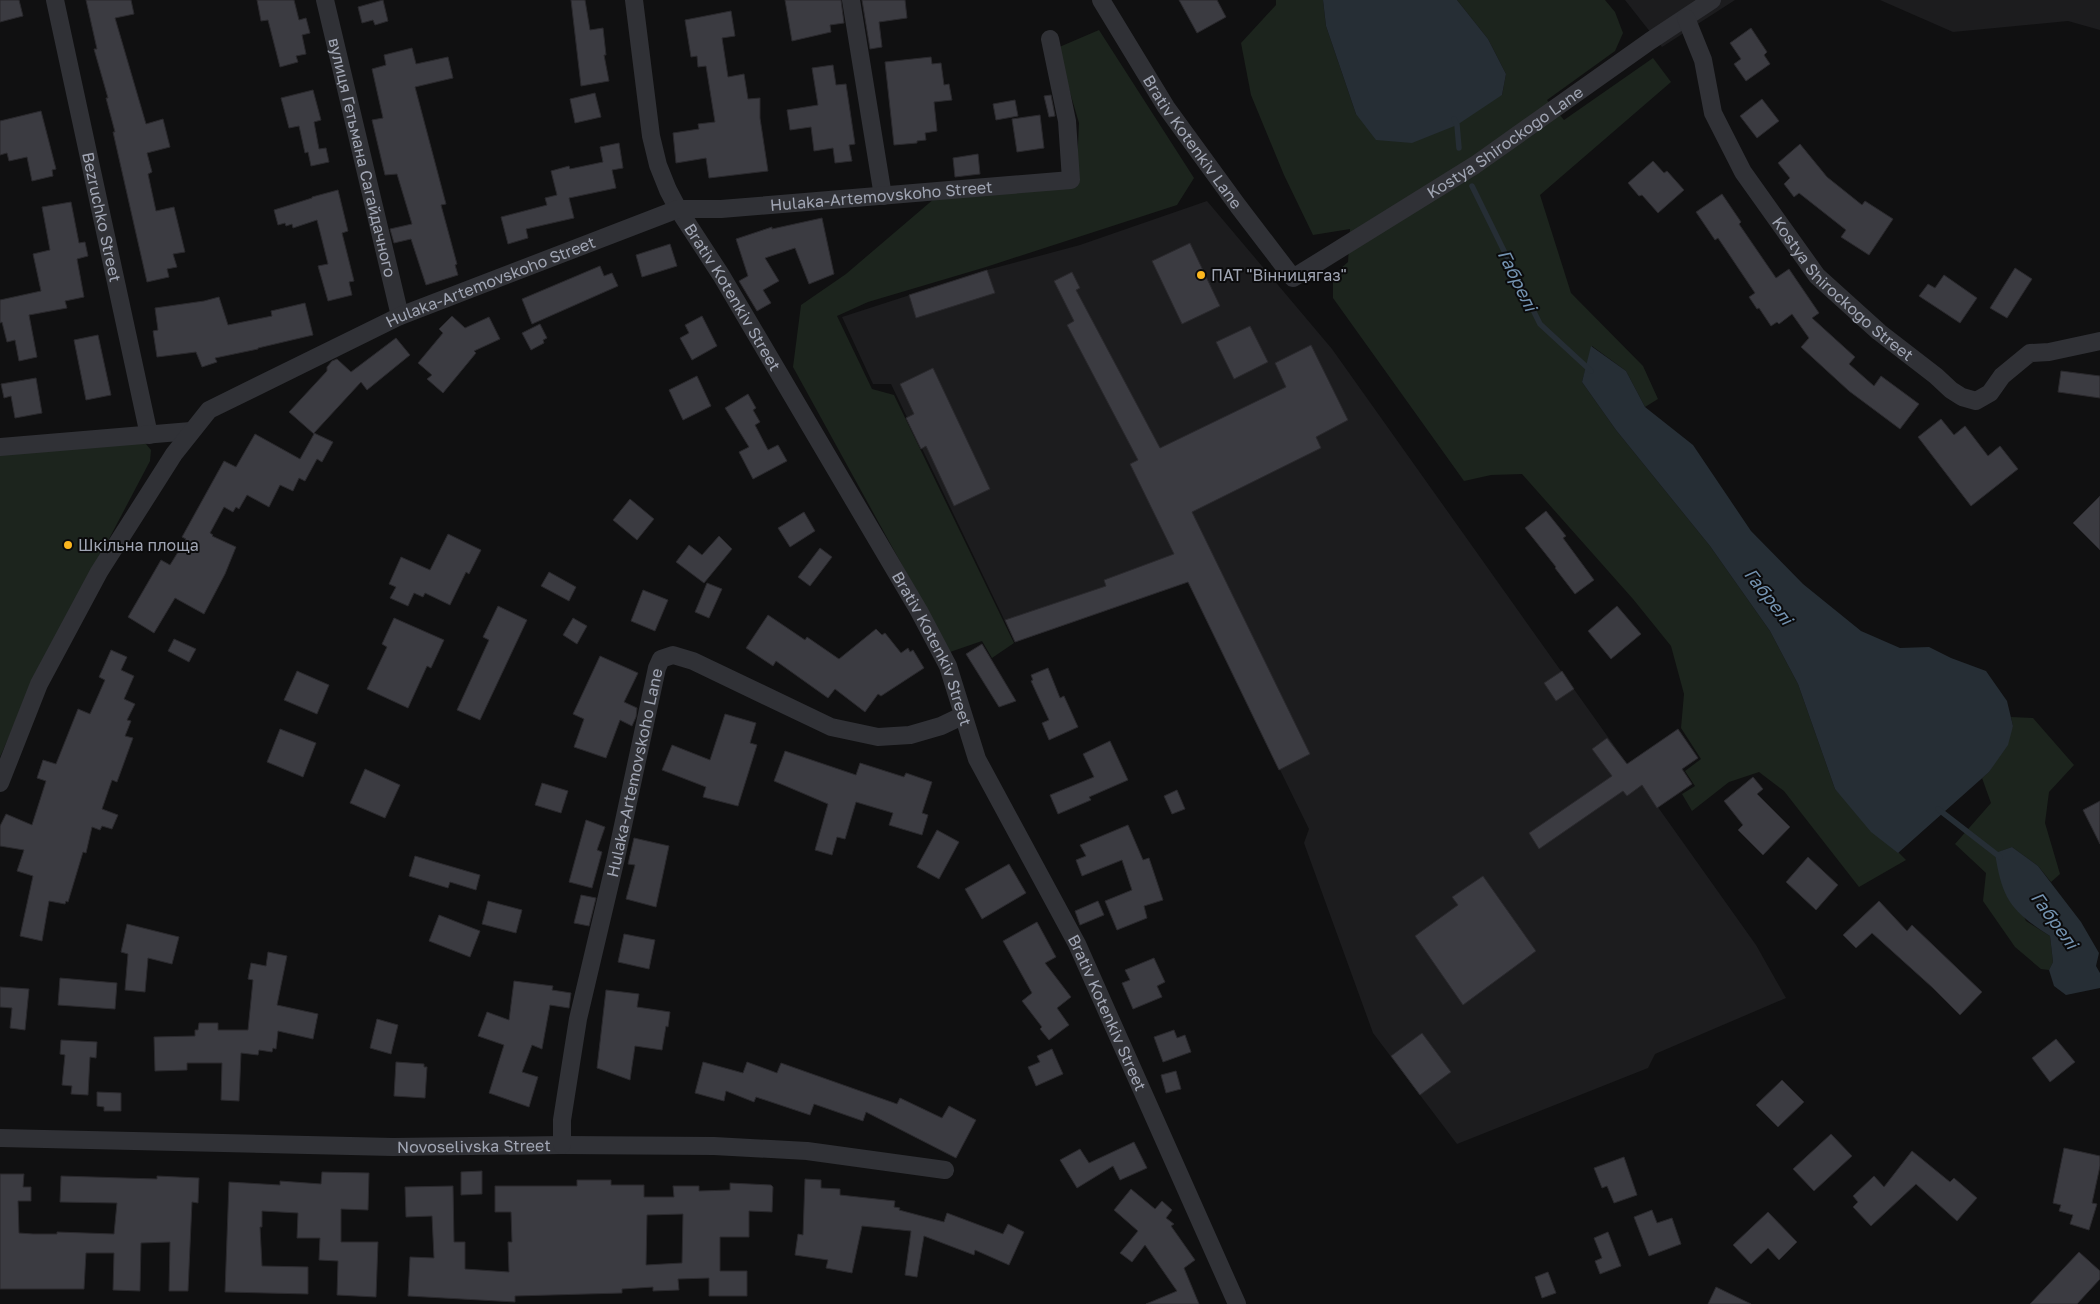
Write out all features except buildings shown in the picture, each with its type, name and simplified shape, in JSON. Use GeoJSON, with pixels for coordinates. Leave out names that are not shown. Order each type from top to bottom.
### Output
{"type":"FeatureCollection","features":[{"type":"Feature","properties":{"kind":"street","name":"Bezruchko Street"},"geometry":{"type":"LineString","coordinates":[[55,0],[149,435]]}},
{"type":"Feature","properties":{"kind":"street","name":"вулиця Гетьмана Сагайдачного"},"geometry":{"type":"LineString","coordinates":[[325,0],[400,316]]}},
{"type":"Feature","properties":{"kind":"street","name":"Brativ Kotenkiv Street"},"geometry":{"type":"LineString","coordinates":[[634,0],[651,136],[658,164],[678,209],[721,275],[919,611],[948,666],[962,716],[977,759],[1077,944],[1237,1304]]}},
{"type":"Feature","properties":{"kind":"street"},"geometry":{"type":"LineString","coordinates":[[851,0],[883,196]]}},
{"type":"Feature","properties":{"kind":"street","name":"Brativ Kotenkiv Lane"},"geometry":{"type":"LineString","coordinates":[[1102,0],[1166,107],[1293,278]]}},
{"type":"Feature","properties":{"kind":"street","name":"Kostya Shirockogo Lane"},"geometry":{"type":"LineString","coordinates":[[1293,278],[1475,165],[1712,0]]}},
{"type":"Feature","properties":{"kind":"street","name":"Kostya Shirockogo Street"},"geometry":{"type":"LineString","coordinates":[[1686,18],[1703,60],[1713,113],[1739,164],[1817,276],[1879,332],[1962,397],[1976,401],[1990,393],[2002,376],[2030,353],[2049,352],[2100,341]]}},
{"type":"Feature","properties":{"kind":"street","name":"Hulaka-Artemovskoho Street"},"geometry":{"type":"LineString","coordinates":[[0,783],[39,684],[95,580],[174,454],[209,410],[400,316],[678,209],[721,208],[1071,180],[1068,121],[1050,39]]}},
{"type":"Feature","properties":{"kind":"street"},"geometry":{"type":"LineString","coordinates":[[0,447],[191,431]]}},
{"type":"Feature","properties":{"kind":"street","name":"Hulaka-Artemovskoho Lane"},"geometry":{"type":"LineString","coordinates":[[562,1145],[562,1120],[578,1018],[616,858],[657,668],[661,659],[672,655],[693,661],[830,728],[878,737],[910,735],[941,726],[962,716]]}},
{"type":"Feature","properties":{"kind":"street","name":"Novoselivska Street"},"geometry":{"type":"LineString","coordinates":[[0,1138],[393,1147],[714,1146],[808,1151],[945,1170]]}},
{"type":"Feature","properties":{"kind":"shaded area"},"geometry":{"type":"Polygon","coordinates":[[[1276,0],[1323,0],[1326,26],[1356,114],[1502,95],[1506,74],[1488,39],[1457,0],[1605,0],[1615,12],[1623,33],[1615,51],[1547,100],[1564,120],[1653,58],[1671,82],[1540,195],[1571,293],[1643,366],[1658,399],[1645,407],[1626,371],[1592,346],[1582,382],[1616,430],[1710,546],[1770,631],[1798,684],[1835,789],[1906,860],[1859,887],[1784,791],[1759,772],[1729,782],[1692,811],[1682,794],[1695,786],[1685,771],[1701,759],[1681,728],[1684,694],[1671,646],[1633,599],[1522,474],[1491,475],[1464,481],[1333,298],[1333,275],[1348,262],[1350,229],[1313,235],[1284,175],[1251,95],[1241,43],[1276,5],[1276,0]]]}},
{"type":"Feature","properties":{"kind":"shaded area"},"geometry":{"type":"Polygon","coordinates":[[[1625,0],[1735,0],[1662,47],[1625,0]]]}},
{"type":"Feature","properties":{"kind":"shaded area"},"geometry":{"type":"Polygon","coordinates":[[[1880,0],[2100,0],[2100,30],[2068,21],[1953,32],[1880,0]]]}},
{"type":"Feature","properties":{"kind":"shaded area"},"geometry":{"type":"Polygon","coordinates":[[[1099,30],[1194,178],[1177,205],[986,267],[868,302],[837,316],[872,389],[894,395],[1014,643],[992,658],[982,641],[950,652],[793,367],[801,305],[846,274],[935,198],[1076,187],[1079,123],[1057,48],[1099,30]]]}},
{"type":"Feature","properties":{"kind":"shaded area"},"geometry":{"type":"Polygon","coordinates":[[[1207,201],[1332,349],[1756,945],[1786,998],[1655,1054],[1648,1068],[1457,1144],[1373,1033],[1304,843],[1309,829],[1188,582],[1015,642],[891,384],[873,384],[842,317],[987,270],[1080,245],[1207,201]]]}},
{"type":"Feature","properties":{"kind":"shaded area","name":"Шкільна площа"},"geometry":{"type":"Polygon","coordinates":[[[132,440],[146,444],[151,450],[150,461],[30,689],[0,757],[0,451],[132,440]]]}},
{"type":"Feature","properties":{"kind":"shaded area"},"geometry":{"type":"Polygon","coordinates":[[[2011,717],[2033,718],[2074,765],[2049,792],[2045,823],[2060,874],[2051,882],[2038,866],[2012,847],[1996,853],[2026,921],[2050,936],[2053,962],[2049,970],[2041,969],[2015,947],[1983,901],[1986,873],[1955,844],[1991,803],[1982,778],[1989,772],[2013,726],[2011,717]]]}},
{"type":"Feature","properties":{"kind":"water"},"geometry":{"type":"Polygon","coordinates":[[[1323,0],[1457,0],[1488,39],[1506,74],[1502,95],[1457,125],[1412,143],[1376,140],[1356,114],[1326,26],[1323,0]]]}},
{"type":"Feature","properties":{"kind":"water"},"geometry":{"type":"Polygon","coordinates":[[[1591,346],[1626,371],[1645,407],[1693,445],[1751,531],[1803,584],[1861,631],[1900,648],[1929,647],[1951,658],[1986,671],[2007,701],[2013,726],[2008,745],[1989,772],[1898,853],[1871,832],[1835,789],[1798,684],[1770,631],[1710,546],[1616,430],[1582,382],[1591,346]]]}},
{"type":"Feature","properties":{"kind":"water"},"geometry":{"type":"Polygon","coordinates":[[[2012,847],[2038,866],[2081,922],[2099,953],[2096,966],[2100,973],[2100,988],[2066,995],[2054,986],[2049,970],[2053,962],[2050,936],[2017,911],[2005,893],[2001,882],[1995,853],[2012,847]]]}},
{"type":"Feature","properties":{"kind":"waterway","name":"Габрелі"},"geometry":{"type":"LineString","coordinates":[[1454,119],[1457,125],[1459,148]]}},
{"type":"Feature","properties":{"kind":"waterway","name":"Габрелі"},"geometry":{"type":"LineString","coordinates":[[1472,186],[1540,324],[1591,371]]}},
{"type":"Feature","properties":{"kind":"waterway","name":"Габрелі"},"geometry":{"type":"LineString","coordinates":[[1938,809],[2000,857]]}},
{"type":"Feature","properties":{"kind":"place","name":"ПАТ \"Вінницягаз\""},"geometry":{"type":"Point","coordinates":[1201,275]}},
{"type":"Feature","properties":{"kind":"place","name":"Шкільна площа"},"geometry":{"type":"Point","coordinates":[68,545]}}]}
